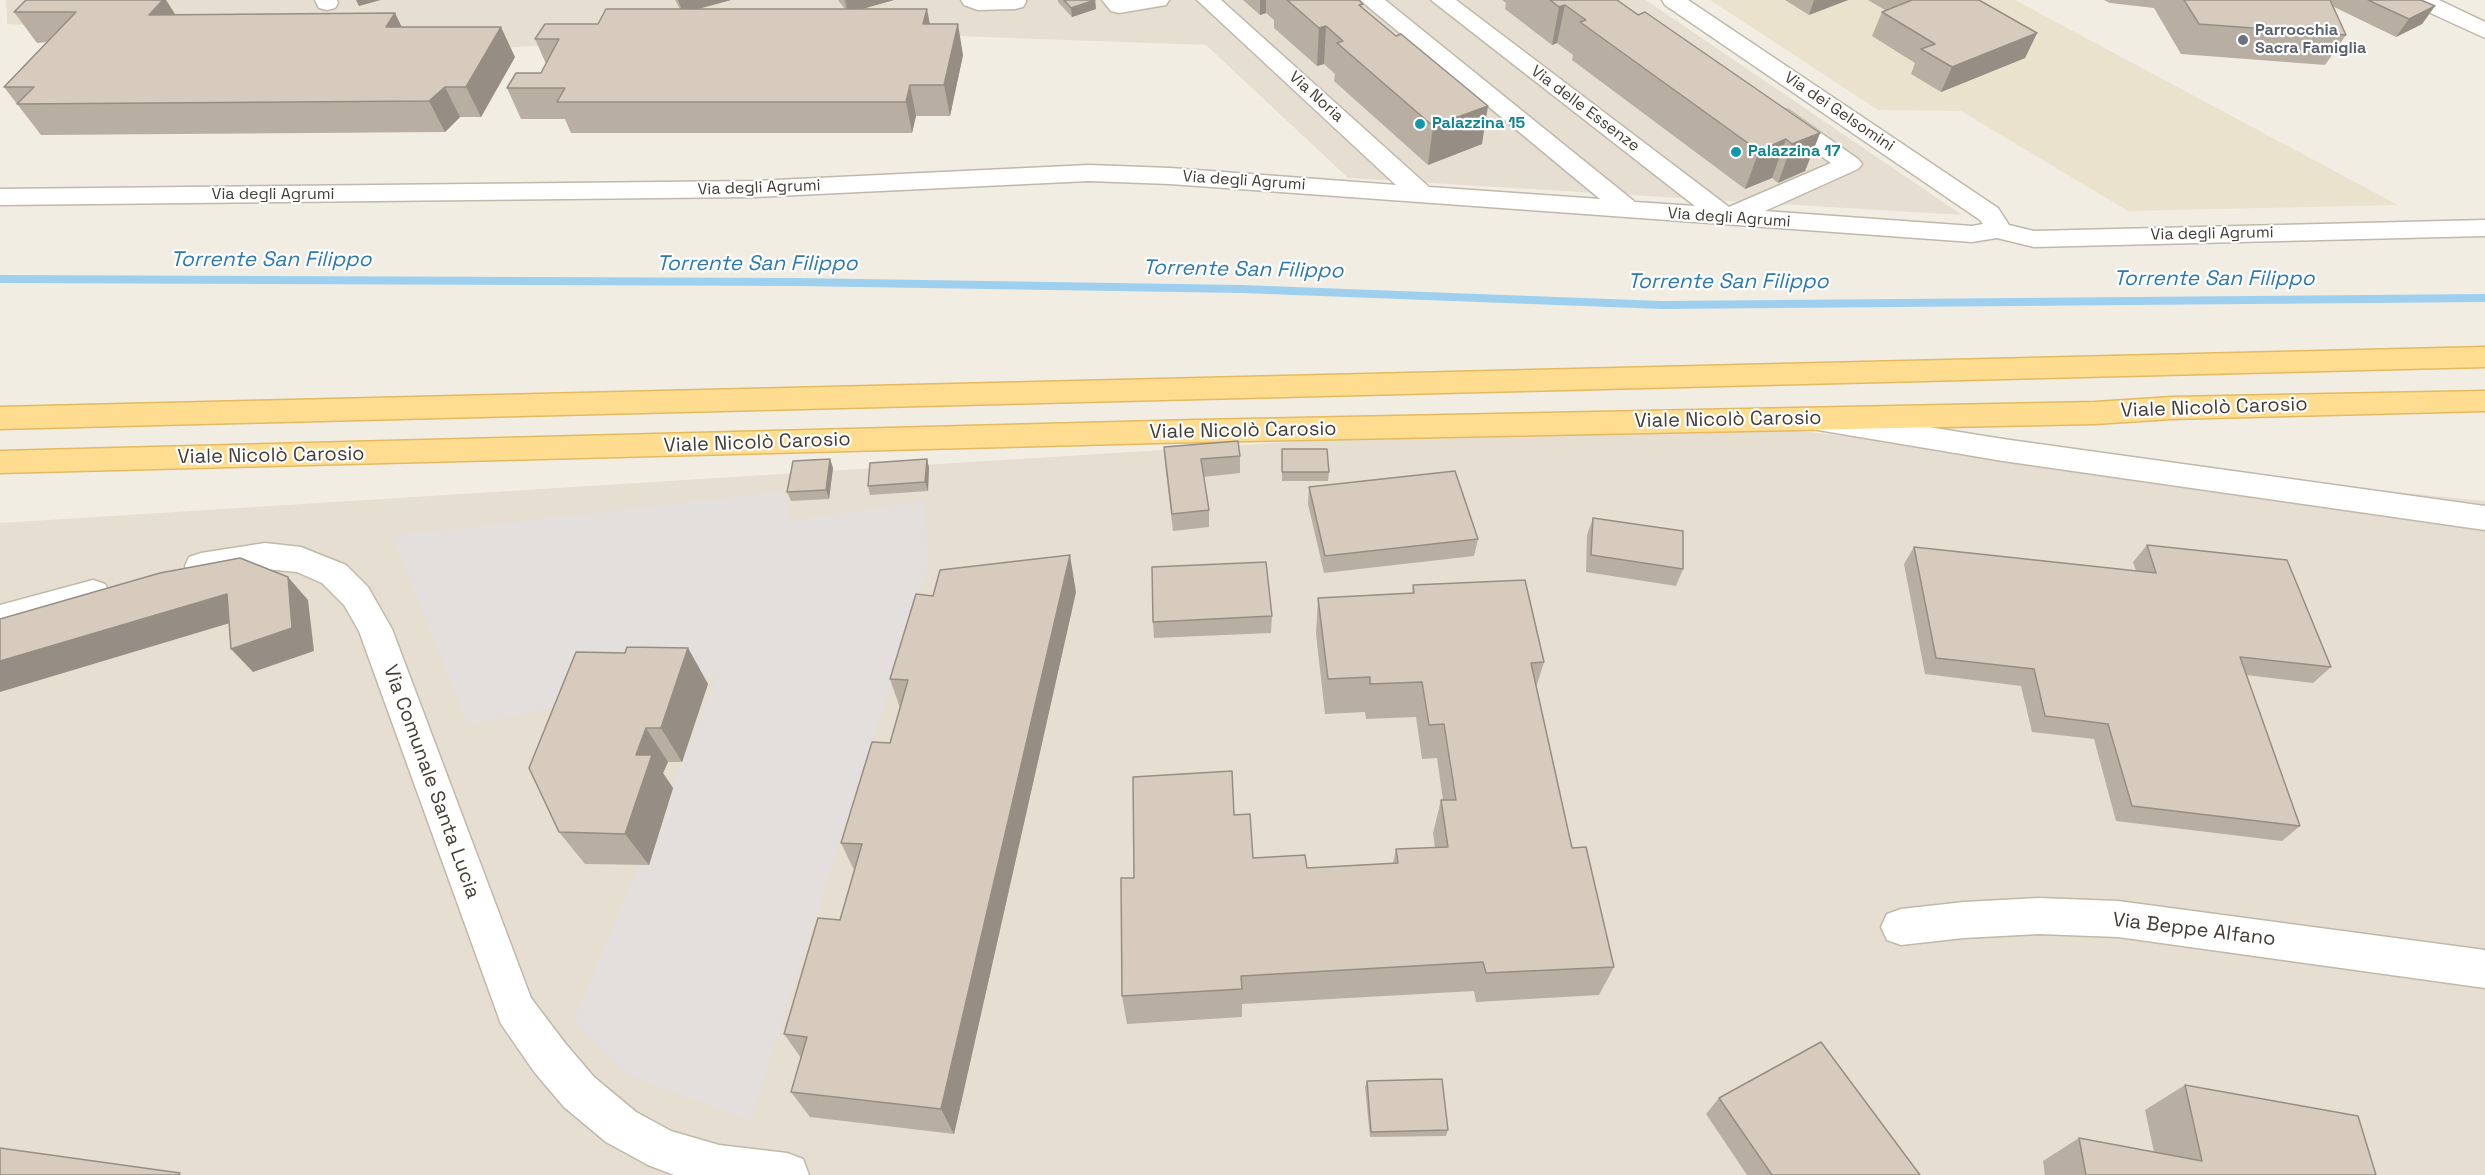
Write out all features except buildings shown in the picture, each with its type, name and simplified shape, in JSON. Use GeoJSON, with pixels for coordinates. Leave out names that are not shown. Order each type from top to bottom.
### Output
{"type":"FeatureCollection","features":[{"type":"Feature","properties":{"kind":"main road"},"geometry":{"type":"LineString","coordinates":[[0,418],[2485,357]]}},
{"type":"Feature","properties":{"kind":"main road","name":"Viale Nicolò Carosio"},"geometry":{"type":"LineString","coordinates":[[0,462],[1800,418],[2095,413],[2172,408],[2485,401]]}},
{"type":"Feature","properties":{"kind":"street"},"geometry":{"type":"LineString","coordinates":[[972,0],[978,3],[1015,1]]}},
{"type":"Feature","properties":{"kind":"street"},"geometry":{"type":"LineString","coordinates":[[1113,0],[1119,6],[1158,0]]}},
{"type":"Feature","properties":{"kind":"street","name":"Via Noria"},"geometry":{"type":"LineString","coordinates":[[1208,0],[1423,195]]}},
{"type":"Feature","properties":{"kind":"street"},"geometry":{"type":"LineString","coordinates":[[1371,0],[1629,210]]}},
{"type":"Feature","properties":{"kind":"street","name":"Via delle Essenze"},"geometry":{"type":"LineString","coordinates":[[1442,0],[1728,218]]}},
{"type":"Feature","properties":{"kind":"street","name":"Via dei Gelsomini"},"geometry":{"type":"LineString","coordinates":[[1673,0],[1989,213],[1995,220],[1997,230]]}},
{"type":"Feature","properties":{"kind":"street"},"geometry":{"type":"LineString","coordinates":[[2421,0],[2485,31]]}},
{"type":"Feature","properties":{"kind":"street","name":"Via dei Gelsomini"},"geometry":{"type":"LineString","coordinates":[[1728,218],[1849,164],[1761,102]]}},
{"type":"Feature","properties":{"kind":"street","name":"Via degli Agrumi"},"geometry":{"type":"LineString","coordinates":[[0,197],[524,194],[743,189],[1089,173],[1181,177],[1972,234],[1997,230],[2034,239],[2485,228]]}},
{"type":"Feature","properties":{"kind":"street"},"geometry":{"type":"LineString","coordinates":[[1800,418],[2003,450],[2485,518]]}},
{"type":"Feature","properties":{"kind":"street","name":"Via Comunale Santa Lucia"},"geometry":{"type":"LineString","coordinates":[[164,574],[220,562],[265,556],[301,560],[334,574],[356,596],[375,628],[515,1010],[550,1058],[579,1092],[621,1127],[663,1150],[719,1167],[788,1175]]}},
{"type":"Feature","properties":{"kind":"street"},"geometry":{"type":"LineString","coordinates":[[0,618],[120,586]]}},
{"type":"Feature","properties":{"kind":"street","name":"Via Beppe Alfano"},"geometry":{"type":"LineString","coordinates":[[1901,927],[1964,920],[2039,916],[2118,919],[2485,969]]}},
{"type":"Feature","properties":{"kind":"shaded area"},"geometry":{"type":"Polygon","coordinates":[[[6,0],[1646,0],[1962,215],[1348,178],[1206,45],[955,36],[634,41],[455,50],[7,24],[6,0]]]}},
{"type":"Feature","properties":{"kind":"shaded area"},"geometry":{"type":"Polygon","coordinates":[[[1710,0],[2015,0],[2398,205],[2128,211],[1961,111],[1878,110],[1710,0]]]}},
{"type":"Feature","properties":{"kind":"shaded area"},"geometry":{"type":"Polygon","coordinates":[[[1671,418],[2485,501],[2485,1175],[0,1175],[0,523],[1671,418]]]}},
{"type":"Feature","properties":{"kind":"shaded area"},"geometry":{"type":"Polygon","coordinates":[[[783,491],[789,521],[925,501],[928,566],[750,1121],[629,1075],[573,1022],[718,675],[468,725],[392,536],[783,491]]]}},
{"type":"Feature","properties":{"kind":"waterway","name":"Torrente San Filippo"},"geometry":{"type":"LineString","coordinates":[[0,279],[796,282],[1242,289],[1662,305],[2485,298]]}},
{"type":"Feature","properties":{"kind":"place","name":"Parrocchia Sacra Famiglia"},"geometry":{"type":"Point","coordinates":[2243,40]}},
{"type":"Feature","properties":{"kind":"place","name":"Palazzina 15"},"geometry":{"type":"Point","coordinates":[1420,124]}},
{"type":"Feature","properties":{"kind":"place","name":"Palazzina 17"},"geometry":{"type":"Point","coordinates":[1736,152]}}]}
